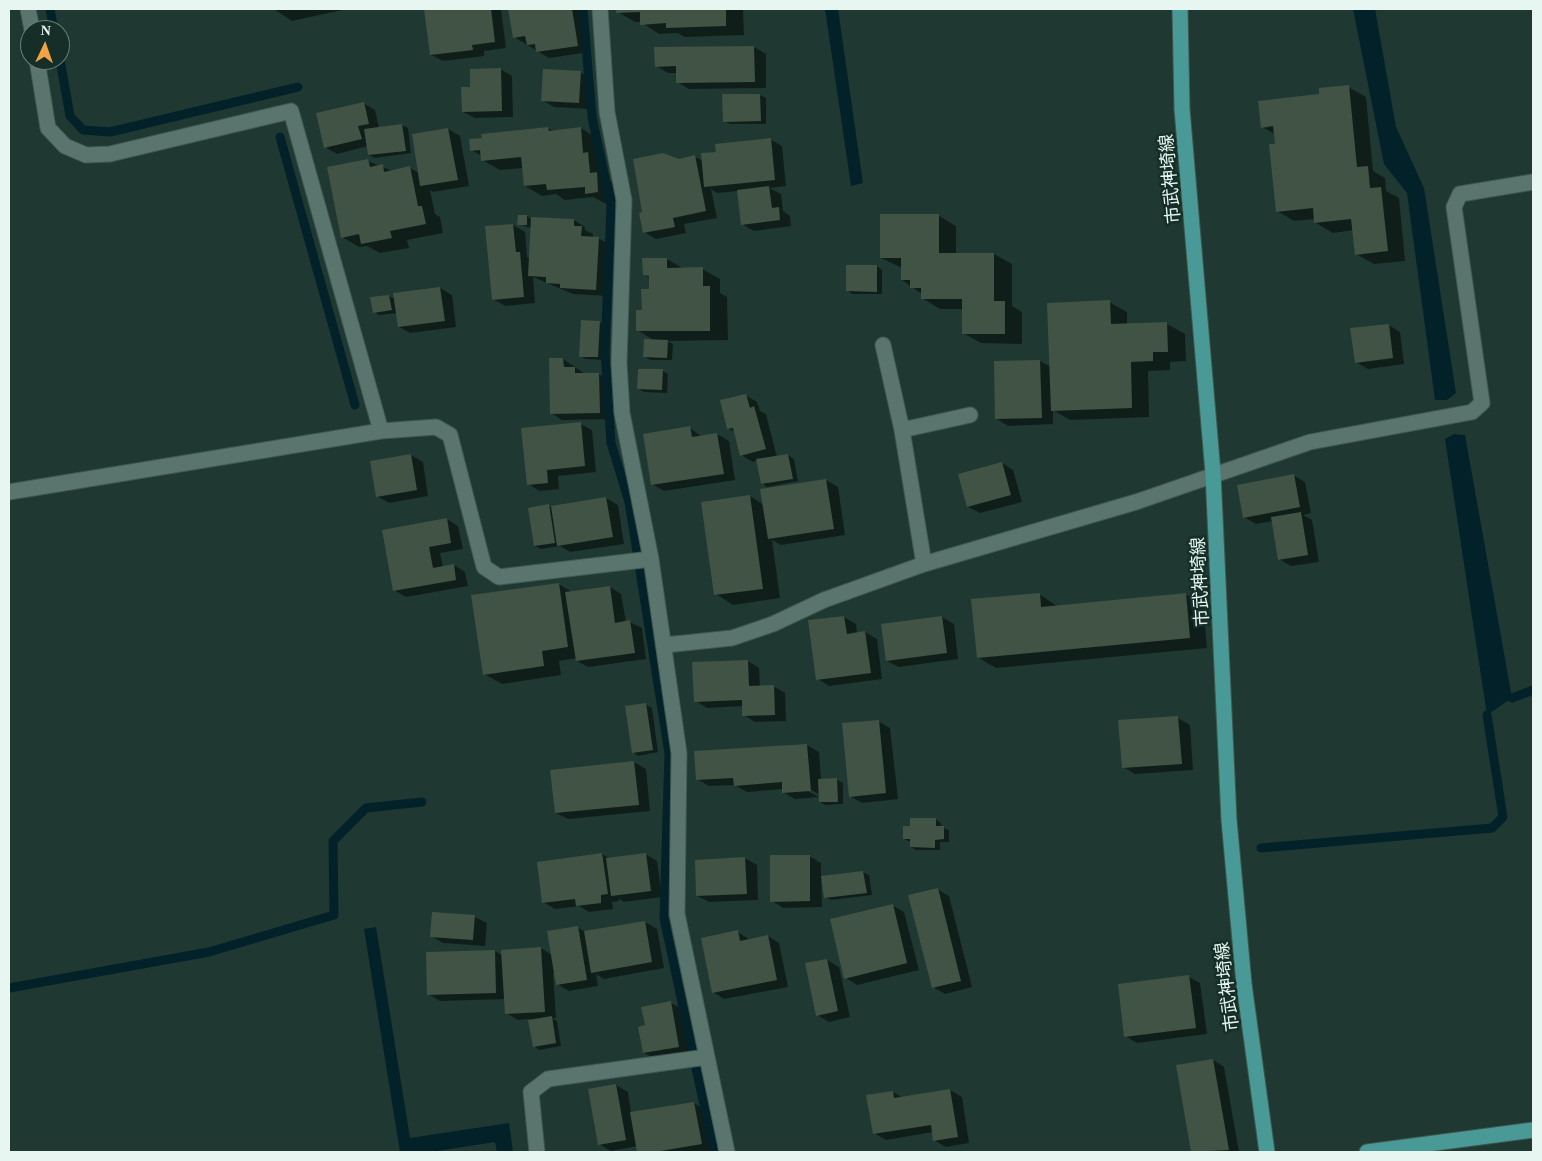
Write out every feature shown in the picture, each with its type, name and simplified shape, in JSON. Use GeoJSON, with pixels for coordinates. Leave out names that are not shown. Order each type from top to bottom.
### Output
{"type":"FeatureCollection","features":[{"type":"Feature","properties":{"kind":"main road","name":"市武神埼線"},"geometry":{"type":"LineString","coordinates":[[1180,9],[1182,109],[1213,473],[1229,820],[1244,984],[1267,1152]]}},
{"type":"Feature","properties":{"kind":"main road"},"geometry":{"type":"LineString","coordinates":[[1367,1152],[1533,1130]]}},
{"type":"Feature","properties":{"kind":"street"},"geometry":{"type":"LineString","coordinates":[[600,9],[606,112],[624,200],[620,363],[622,413],[651,559],[665,645],[679,753],[677,914],[727,1152]]}},
{"type":"Feature","properties":{"kind":"street"},"geometry":{"type":"LineString","coordinates":[[38,70],[48,128],[65,146],[86,155],[110,154],[291,111],[381,431]]}},
{"type":"Feature","properties":{"kind":"street"},"geometry":{"type":"LineString","coordinates":[[665,645],[732,638],[773,624],[824,600],[924,564],[1136,502],[1213,473],[1310,442],[1472,412],[1482,403],[1454,207],[1460,194],[1533,182]]}},
{"type":"Feature","properties":{"kind":"street"},"geometry":{"type":"LineString","coordinates":[[883,345],[902,430],[924,564]]}},
{"type":"Feature","properties":{"kind":"street"},"geometry":{"type":"LineString","coordinates":[[902,430],[970,415]]}},
{"type":"Feature","properties":{"kind":"street"},"geometry":{"type":"LineString","coordinates":[[9,492],[381,431],[436,427],[450,435],[484,567],[498,577],[651,559]]}},
{"type":"Feature","properties":{"kind":"street"},"geometry":{"type":"LineString","coordinates":[[537,1152],[531,1092],[548,1078],[707,1057]]}},
{"type":"Feature","properties":{"kind":"water"},"geometry":{"type":"Polygon","coordinates":[[[825,9],[838,9],[863,183],[851,186],[825,9]]]}},
{"type":"Feature","properties":{"kind":"water"},"geometry":{"type":"Polygon","coordinates":[[[1353,9],[1375,9],[1396,127],[1424,188],[1456,393],[1447,400],[1435,400],[1407,193],[1384,164],[1353,9]]]}},
{"type":"Feature","properties":{"kind":"water"},"geometry":{"type":"Polygon","coordinates":[[[1454,434],[1465,435],[1512,698],[1487,715],[1445,439],[1454,434]]]}},
{"type":"Feature","properties":{"kind":"water"},"geometry":{"type":"Polygon","coordinates":[[[376,927],[410,1138],[509,1123],[513,1152],[497,1152],[495,1142],[431,1152],[400,1152],[364,929],[376,927]]]}},
{"type":"Feature","properties":{"kind":"building"},"geometry":{"type":"Polygon","coordinates":[[[424,9],[491,9],[495,42],[472,45],[473,50],[430,55],[424,9]]]}},
{"type":"Feature","properties":{"kind":"building"},"geometry":{"type":"Polygon","coordinates":[[[508,9],[572,9],[578,46],[536,52],[535,44],[527,45],[525,36],[513,38],[508,9]]]}},
{"type":"Feature","properties":{"kind":"building"},"geometry":{"type":"Polygon","coordinates":[[[616,9],[726,9],[726,26],[666,28],[666,23],[640,25],[640,12],[616,13],[616,9]]]}},
{"type":"Feature","properties":{"kind":"building"},"geometry":{"type":"Polygon","coordinates":[[[754,46],[755,82],[676,83],[676,66],[655,67],[654,47],[754,46]]]}},
{"type":"Feature","properties":{"kind":"building"},"geometry":{"type":"Polygon","coordinates":[[[501,68],[502,111],[462,112],[461,87],[470,87],[470,69],[501,68]]]}},
{"type":"Feature","properties":{"kind":"building"},"geometry":{"type":"Polygon","coordinates":[[[543,69],[581,71],[579,103],[541,101],[543,69]]]}},
{"type":"Feature","properties":{"kind":"building"},"geometry":{"type":"Polygon","coordinates":[[[1349,85],[1357,167],[1368,166],[1370,188],[1381,187],[1388,251],[1355,255],[1351,219],[1314,223],[1313,208],[1276,212],[1269,144],[1275,144],[1273,126],[1261,128],[1258,101],[1319,94],[1319,88],[1349,85]]]}},
{"type":"Feature","properties":{"kind":"building"},"geometry":{"type":"Polygon","coordinates":[[[722,94],[760,94],[761,121],[723,122],[722,94]]]}},
{"type":"Feature","properties":{"kind":"building"},"geometry":{"type":"Polygon","coordinates":[[[364,102],[369,124],[358,126],[362,139],[324,148],[316,113],[364,102]]]}},
{"type":"Feature","properties":{"kind":"building"},"geometry":{"type":"Polygon","coordinates":[[[402,124],[406,151],[368,155],[364,129],[402,124]]]}},
{"type":"Feature","properties":{"kind":"building"},"geometry":{"type":"Polygon","coordinates":[[[548,127],[549,131],[581,127],[583,153],[588,152],[590,173],[597,172],[598,192],[585,194],[585,187],[547,190],[546,184],[524,186],[521,157],[481,161],[480,150],[470,151],[469,139],[482,138],[481,134],[548,127]]]}},
{"type":"Feature","properties":{"kind":"building"},"geometry":{"type":"Polygon","coordinates":[[[448,128],[458,180],[420,186],[412,134],[448,128]]]}},
{"type":"Feature","properties":{"kind":"building"},"geometry":{"type":"Polygon","coordinates":[[[771,138],[775,180],[704,187],[701,153],[716,152],[715,144],[771,138]]]}},
{"type":"Feature","properties":{"kind":"building"},"geometry":{"type":"Polygon","coordinates":[[[663,153],[679,159],[695,155],[706,211],[673,218],[675,227],[643,233],[639,213],[642,212],[633,159],[663,153]]]}},
{"type":"Feature","properties":{"kind":"building"},"geometry":{"type":"Polygon","coordinates":[[[368,159],[370,167],[383,164],[384,172],[410,166],[418,206],[422,206],[426,224],[390,231],[392,238],[361,244],[359,234],[341,238],[327,167],[368,159]]]}},
{"type":"Feature","properties":{"kind":"building"},"geometry":{"type":"Polygon","coordinates":[[[769,186],[772,208],[779,207],[780,220],[741,225],[737,190],[769,186]]]}},
{"type":"Feature","properties":{"kind":"building"},"geometry":{"type":"Polygon","coordinates":[[[880,214],[939,214],[939,253],[994,253],[994,301],[1005,301],[1005,334],[962,334],[962,299],[921,299],[921,288],[910,288],[910,280],[901,280],[901,258],[880,258],[880,214]]]}},
{"type":"Feature","properties":{"kind":"building"},"geometry":{"type":"Polygon","coordinates":[[[518,215],[527,215],[527,225],[517,225],[518,215]]]}},
{"type":"Feature","properties":{"kind":"building"},"geometry":{"type":"Polygon","coordinates":[[[531,217],[574,219],[574,226],[582,226],[581,236],[599,237],[596,290],[560,288],[560,284],[546,283],[546,277],[528,276],[531,217]]]}},
{"type":"Feature","properties":{"kind":"building"},"geometry":{"type":"Polygon","coordinates":[[[513,224],[516,252],[520,252],[524,297],[492,300],[485,226],[513,224]]]}},
{"type":"Feature","properties":{"kind":"building"},"geometry":{"type":"Polygon","coordinates":[[[642,258],[667,258],[667,268],[703,267],[703,286],[710,286],[710,331],[636,331],[636,310],[642,310],[641,289],[649,289],[649,276],[643,275],[642,258]]]}},
{"type":"Feature","properties":{"kind":"building"},"geometry":{"type":"Polygon","coordinates":[[[846,265],[877,265],[877,292],[846,291],[846,265]]]}},
{"type":"Feature","properties":{"kind":"building"},"geometry":{"type":"Polygon","coordinates":[[[440,287],[445,321],[398,327],[393,293],[440,287]]]}},
{"type":"Feature","properties":{"kind":"building"},"geometry":{"type":"Polygon","coordinates":[[[389,295],[392,310],[373,313],[370,297],[389,295]]]}},
{"type":"Feature","properties":{"kind":"building"},"geometry":{"type":"Polygon","coordinates":[[[1110,300],[1111,324],[1167,322],[1168,352],[1153,352],[1153,361],[1131,362],[1132,408],[1051,411],[1047,303],[1110,300]]]}},
{"type":"Feature","properties":{"kind":"building"},"geometry":{"type":"Polygon","coordinates":[[[581,320],[600,321],[598,357],[579,357],[581,320]]]}},
{"type":"Feature","properties":{"kind":"building"},"geometry":{"type":"Polygon","coordinates":[[[1389,324],[1393,358],[1355,363],[1350,328],[1389,324]]]}},
{"type":"Feature","properties":{"kind":"building"},"geometry":{"type":"Polygon","coordinates":[[[644,339],[668,340],[667,358],[643,357],[644,339]]]}},
{"type":"Feature","properties":{"kind":"building"},"geometry":{"type":"Polygon","coordinates":[[[549,358],[563,358],[564,367],[575,367],[575,373],[599,373],[600,413],[550,414],[549,358]]]}},
{"type":"Feature","properties":{"kind":"building"},"geometry":{"type":"Polygon","coordinates":[[[1040,360],[1042,418],[995,419],[994,361],[1040,360]]]}},
{"type":"Feature","properties":{"kind":"building"},"geometry":{"type":"Polygon","coordinates":[[[638,369],[663,369],[662,390],[637,389],[638,369]]]}},
{"type":"Feature","properties":{"kind":"building"},"geometry":{"type":"Polygon","coordinates":[[[746,394],[750,408],[754,406],[766,449],[740,456],[733,428],[727,429],[720,400],[746,394]]]}},
{"type":"Feature","properties":{"kind":"building"},"geometry":{"type":"Polygon","coordinates":[[[581,422],[585,466],[547,470],[548,483],[527,485],[521,428],[581,422]]]}},
{"type":"Feature","properties":{"kind":"building"},"geometry":{"type":"Polygon","coordinates":[[[690,426],[692,437],[717,433],[724,474],[651,485],[643,434],[690,426]]]}},
{"type":"Feature","properties":{"kind":"building"},"geometry":{"type":"Polygon","coordinates":[[[411,454],[417,490],[376,497],[370,461],[411,454]]]}},
{"type":"Feature","properties":{"kind":"building"},"geometry":{"type":"Polygon","coordinates":[[[788,454],[793,479],[761,484],[756,459],[788,454]]]}},
{"type":"Feature","properties":{"kind":"building"},"geometry":{"type":"Polygon","coordinates":[[[1002,462],[1011,495],[967,507],[958,474],[1002,462]]]}},
{"type":"Feature","properties":{"kind":"building"},"geometry":{"type":"Polygon","coordinates":[[[1294,474],[1300,507],[1243,518],[1237,485],[1294,474]]]}},
{"type":"Feature","properties":{"kind":"building"},"geometry":{"type":"Polygon","coordinates":[[[826,479],[834,529],[768,539],[760,489],[826,479]]]}},
{"type":"Feature","properties":{"kind":"building"},"geometry":{"type":"Polygon","coordinates":[[[750,495],[763,589],[714,595],[701,502],[750,495]]]}},
{"type":"Feature","properties":{"kind":"building"},"geometry":{"type":"Polygon","coordinates":[[[606,497],[613,537],[557,546],[551,506],[606,497]]]}},
{"type":"Feature","properties":{"kind":"building"},"geometry":{"type":"Polygon","coordinates":[[[549,504],[555,543],[534,546],[528,508],[549,504]]]}},
{"type":"Feature","properties":{"kind":"building"},"geometry":{"type":"Polygon","coordinates":[[[1301,512],[1308,555],[1278,560],[1271,517],[1301,512]]]}},
{"type":"Feature","properties":{"kind":"building"},"geometry":{"type":"Polygon","coordinates":[[[447,518],[451,543],[429,547],[433,568],[454,564],[456,580],[393,591],[382,530],[447,518]]]}},
{"type":"Feature","properties":{"kind":"building"},"geometry":{"type":"Polygon","coordinates":[[[559,583],[568,647],[542,651],[544,666],[483,675],[471,595],[559,583]]]}},
{"type":"Feature","properties":{"kind":"building"},"geometry":{"type":"Polygon","coordinates":[[[610,586],[615,623],[630,620],[635,653],[576,661],[565,592],[610,586]]]}},
{"type":"Feature","properties":{"kind":"building"},"geometry":{"type":"Polygon","coordinates":[[[1040,593],[1041,607],[1186,593],[1190,638],[977,658],[971,599],[1040,593]]]}},
{"type":"Feature","properties":{"kind":"building"},"geometry":{"type":"Polygon","coordinates":[[[844,616],[847,634],[865,631],[871,673],[816,680],[808,620],[844,616]]]}},
{"type":"Feature","properties":{"kind":"building"},"geometry":{"type":"Polygon","coordinates":[[[942,616],[947,653],[886,661],[881,624],[942,616]]]}},
{"type":"Feature","properties":{"kind":"building"},"geometry":{"type":"Polygon","coordinates":[[[748,660],[749,686],[774,685],[775,715],[742,716],[742,700],[694,702],[692,662],[748,660]]]}},
{"type":"Feature","properties":{"kind":"building"},"geometry":{"type":"Polygon","coordinates":[[[646,703],[653,750],[632,753],[625,706],[646,703]]]}},
{"type":"Feature","properties":{"kind":"building"},"geometry":{"type":"Polygon","coordinates":[[[1178,716],[1182,764],[1122,768],[1118,720],[1178,716]]]}},
{"type":"Feature","properties":{"kind":"building"},"geometry":{"type":"Polygon","coordinates":[[[879,720],[886,793],[849,797],[842,723],[879,720]]]}},
{"type":"Feature","properties":{"kind":"building"},"geometry":{"type":"Polygon","coordinates":[[[807,744],[811,791],[782,793],[782,782],[734,786],[733,778],[696,780],[694,751],[807,744]]]}},
{"type":"Feature","properties":{"kind":"building"},"geometry":{"type":"Polygon","coordinates":[[[634,761],[639,805],[555,813],[550,770],[634,761]]]}},
{"type":"Feature","properties":{"kind":"building"},"geometry":{"type":"Polygon","coordinates":[[[837,778],[838,802],[819,802],[818,779],[837,778]]]}},
{"type":"Feature","properties":{"kind":"building"},"geometry":{"type":"Polygon","coordinates":[[[910,818],[936,818],[936,826],[944,826],[944,839],[935,840],[935,848],[910,847],[910,839],[903,839],[903,826],[910,826],[910,818]]]}},
{"type":"Feature","properties":{"kind":"building"},"geometry":{"type":"Polygon","coordinates":[[[602,853],[608,894],[601,895],[601,903],[576,906],[575,899],[542,903],[537,862],[602,853]]]}},
{"type":"Feature","properties":{"kind":"building"},"geometry":{"type":"Polygon","coordinates":[[[646,853],[651,891],[611,896],[606,858],[646,853]]]}},
{"type":"Feature","properties":{"kind":"building"},"geometry":{"type":"Polygon","coordinates":[[[770,855],[810,855],[810,901],[770,902],[770,855]]]}},
{"type":"Feature","properties":{"kind":"building"},"geometry":{"type":"Polygon","coordinates":[[[745,857],[747,894],[696,896],[695,860],[745,857]]]}},
{"type":"Feature","properties":{"kind":"building"},"geometry":{"type":"Polygon","coordinates":[[[863,871],[867,893],[824,898],[821,876],[863,871]]]}},
{"type":"Feature","properties":{"kind":"building"},"geometry":{"type":"Polygon","coordinates":[[[938,888],[961,981],[932,988],[908,895],[938,888]]]}},
{"type":"Feature","properties":{"kind":"building"},"geometry":{"type":"Polygon","coordinates":[[[893,904],[907,963],[844,979],[830,919],[893,904]]]}},
{"type":"Feature","properties":{"kind":"building"},"geometry":{"type":"Polygon","coordinates":[[[432,912],[475,915],[473,940],[430,937],[432,912]]]}},
{"type":"Feature","properties":{"kind":"building"},"geometry":{"type":"Polygon","coordinates":[[[645,921],[652,962],[591,973],[584,931],[645,921]]]}},
{"type":"Feature","properties":{"kind":"building"},"geometry":{"type":"Polygon","coordinates":[[[578,926],[587,980],[556,985],[547,931],[578,926]]]}},
{"type":"Feature","properties":{"kind":"building"},"geometry":{"type":"Polygon","coordinates":[[[738,930],[740,941],[768,935],[777,980],[712,993],[701,938],[738,930]]]}},
{"type":"Feature","properties":{"kind":"building"},"geometry":{"type":"Polygon","coordinates":[[[541,947],[545,1012],[505,1014],[501,950],[541,947]]]}},
{"type":"Feature","properties":{"kind":"building"},"geometry":{"type":"Polygon","coordinates":[[[495,950],[496,993],[427,995],[426,952],[495,950]]]}},
{"type":"Feature","properties":{"kind":"building"},"geometry":{"type":"Polygon","coordinates":[[[827,959],[838,1011],[816,1016],[805,963],[827,959]]]}},
{"type":"Feature","properties":{"kind":"building"},"geometry":{"type":"Polygon","coordinates":[[[1189,975],[1196,1028],[1124,1037],[1118,984],[1189,975]]]}},
{"type":"Feature","properties":{"kind":"building"},"geometry":{"type":"Polygon","coordinates":[[[671,1001],[679,1047],[643,1053],[638,1027],[645,1025],[641,1007],[671,1001]]]}},
{"type":"Feature","properties":{"kind":"building"},"geometry":{"type":"Polygon","coordinates":[[[552,1016],[556,1043],[533,1047],[528,1020],[552,1016]]]}},
{"type":"Feature","properties":{"kind":"building"},"geometry":{"type":"Polygon","coordinates":[[[1213,1059],[1229,1150],[1191,1152],[1176,1065],[1213,1059]]]}},
{"type":"Feature","properties":{"kind":"building"},"geometry":{"type":"Polygon","coordinates":[[[616,1084],[626,1140],[598,1145],[588,1089],[616,1084]]]}},
{"type":"Feature","properties":{"kind":"building"},"geometry":{"type":"Polygon","coordinates":[[[950,1089],[958,1137],[933,1141],[931,1125],[873,1134],[866,1095],[893,1091],[894,1098],[950,1089]]]}},
{"type":"Feature","properties":{"kind":"building"},"geometry":{"type":"Polygon","coordinates":[[[694,1102],[702,1144],[655,1152],[637,1152],[630,1112],[694,1102]]]}},
{"type":"Feature","properties":{"kind":"waterway"},"geometry":{"type":"LineString","coordinates":[[50,9],[52,20]]}},
{"type":"Feature","properties":{"kind":"waterway"},"geometry":{"type":"LineString","coordinates":[[583,9],[592,117],[611,206],[605,352],[611,443],[629,502],[669,753],[664,918],[714,1152]]}},
{"type":"Feature","properties":{"kind":"waterway"},"geometry":{"type":"LineString","coordinates":[[62,70],[70,116],[83,130],[110,132],[298,87]]}},
{"type":"Feature","properties":{"kind":"waterway"},"geometry":{"type":"LineString","coordinates":[[280,137],[355,405]]}},
{"type":"Feature","properties":{"kind":"waterway"},"geometry":{"type":"LineString","coordinates":[[1512,698],[1533,690]]}},
{"type":"Feature","properties":{"kind":"waterway"},"geometry":{"type":"LineString","coordinates":[[1261,848],[1492,828],[1503,817],[1487,715]]}},
{"type":"Feature","properties":{"kind":"waterway"},"geometry":{"type":"LineString","coordinates":[[9,988],[209,952],[334,915],[333,841],[366,808],[422,802]]}}]}
